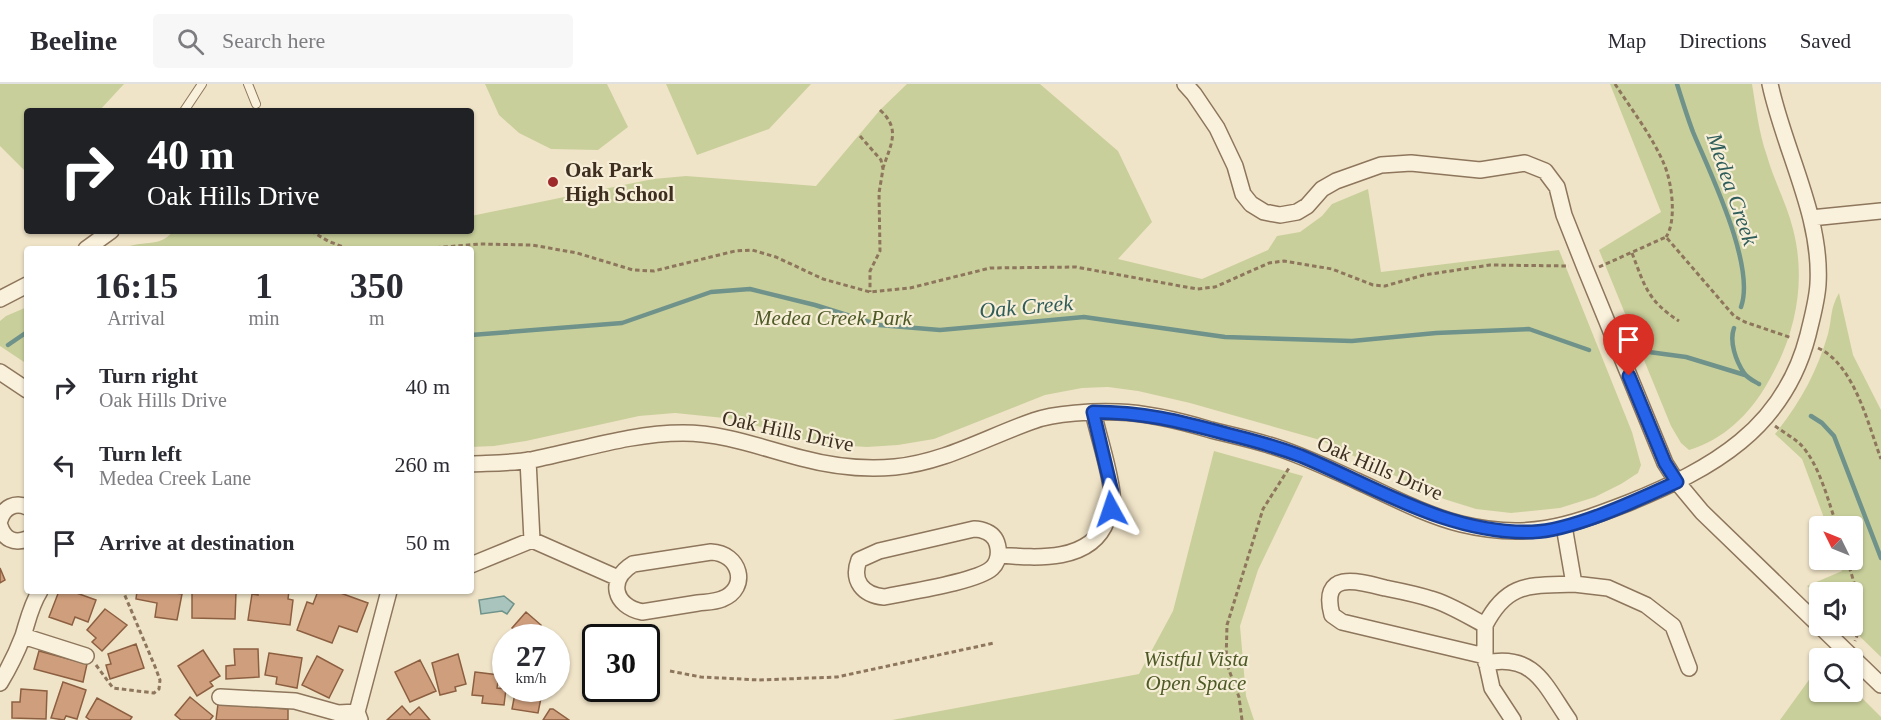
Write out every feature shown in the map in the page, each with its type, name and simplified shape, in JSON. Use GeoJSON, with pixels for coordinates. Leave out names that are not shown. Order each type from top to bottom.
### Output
{"type":"FeatureCollection","features":[{"type":"Feature","properties":{"kind":"street"},"geometry":{"type":"LineString","coordinates":[[1185,84],[1217,128],[1234,165],[1243,194],[1251,204],[1264,212],[1280,215],[1296,212],[1307,206],[1322,189],[1336,181],[1381,165],[1411,163],[1480,170],[1525,163],[1545,171],[1557,187],[1564,215],[1665,463],[1677,482],[1702,512],[1843,648]]}},
{"type":"Feature","properties":{"kind":"street","name":"Oak Hills Drive"},"geometry":{"type":"LineString","coordinates":[[474,464],[528,460],[634,436],[685,433],[732,438],[802,459],[835,465],[864,468],[896,467],[926,462],[952,454],[1038,418],[1093,412],[1121,412],[1166,417],[1270,445],[1454,522],[1488,530],[1534,532],[1584,520],[1677,482],[1724,456],[1746,439],[1765,419],[1799,364],[1815,308],[1818,268],[1811,218],[1777,116],[1770,84]]}},
{"type":"Feature","properties":{"kind":"street"},"geometry":{"type":"LineString","coordinates":[[1811,218],[1881,211]]}},
{"type":"Feature","properties":{"kind":"street"},"geometry":{"type":"LineString","coordinates":[[90,246],[107,234]]}},
{"type":"Feature","properties":{"kind":"street"},"geometry":{"type":"LineString","coordinates":[[0,299],[24,287]]}},
{"type":"Feature","properties":{"kind":"street"},"geometry":{"type":"LineString","coordinates":[[0,372],[24,388]]}},
{"type":"Feature","properties":{"kind":"street"},"geometry":{"type":"LineString","coordinates":[[999,555],[1032,558],[1070,554],[1088,545],[1104,528],[1111,509],[1112,492],[1093,412]]}},
{"type":"Feature","properties":{"kind":"street"},"geometry":{"type":"LineString","coordinates":[[528,460],[532,540]]}},
{"type":"Feature","properties":{"kind":"street"},"geometry":{"type":"LineString","coordinates":[[0,520],[5,510],[10,507],[24,506]]}},
{"type":"Feature","properties":{"kind":"street"},"geometry":{"type":"LineString","coordinates":[[0,526],[2,533],[12,541],[24,540]]}},
{"type":"Feature","properties":{"kind":"street"},"geometry":{"type":"LineString","coordinates":[[1563,526],[1574,584]]}},
{"type":"Feature","properties":{"kind":"street"},"geometry":{"type":"LineString","coordinates":[[974,529],[986,531],[993,536],[999,555],[992,568],[973,578],[884,597],[866,593],[859,586],[856,577],[859,560],[879,551],[974,529]]}},
{"type":"Feature","properties":{"kind":"street"},"geometry":{"type":"LineString","coordinates":[[474,565],[532,540],[618,578]]}},
{"type":"Feature","properties":{"kind":"street"},"geometry":{"type":"LineString","coordinates":[[711,552],[720,552],[728,556],[734,562],[738,574],[734,590],[722,599],[642,612],[630,609],[622,603],[617,591],[618,578],[626,568],[633,564],[711,552]]}},
{"type":"Feature","properties":{"kind":"street"},"geometry":{"type":"LineString","coordinates":[[1485,625],[1432,599],[1352,580],[1338,583],[1331,591],[1328,601],[1332,615],[1342,622],[1486,659],[1514,661],[1525,665],[1536,673],[1569,720]]}},
{"type":"Feature","properties":{"kind":"street"},"geometry":{"type":"LineString","coordinates":[[1514,720],[1492,688],[1486,659],[1485,625],[1495,606],[1509,593],[1534,586],[1574,584],[1608,588],[1646,605],[1673,626],[1689,668]]}},
{"type":"Feature","properties":{"kind":"street"},"geometry":{"type":"LineString","coordinates":[[0,683],[12,662],[23,636],[32,604],[38,594]]}},
{"type":"Feature","properties":{"kind":"street"},"geometry":{"type":"LineString","coordinates":[[220,697],[296,701],[338,713],[359,716],[388,594]]}},
{"type":"Feature","properties":{"kind":"street"},"geometry":{"type":"LineString","coordinates":[[23,636],[86,656]]}},
{"type":"Feature","properties":{"kind":"street"},"geometry":{"type":"LineString","coordinates":[[1863,668],[1881,685]]}},
{"type":"Feature","properties":{"kind":"lane"},"geometry":{"type":"LineString","coordinates":[[186,108],[202,84]]}},
{"type":"Feature","properties":{"kind":"lane"},"geometry":{"type":"LineString","coordinates":[[248,84],[256,104]]}},
{"type":"Feature","properties":{"kind":"path"},"geometry":{"type":"LineString","coordinates":[[1599,267],[1666,237],[1672,225],[1672,200],[1665,166],[1615,84]]}},
{"type":"Feature","properties":{"kind":"path"},"geometry":{"type":"LineString","coordinates":[[870,292],[870,271],[880,251],[879,193],[893,127],[889,118],[880,110]]}},
{"type":"Feature","properties":{"kind":"path"},"geometry":{"type":"LineString","coordinates":[[860,136],[881,160],[883,169]]}},
{"type":"Feature","properties":{"kind":"path"},"geometry":{"type":"LineString","coordinates":[[316,234],[340,246]]}},
{"type":"Feature","properties":{"kind":"path"},"geometry":{"type":"LineString","coordinates":[[1666,237],[1734,316],[1792,338]]}},
{"type":"Feature","properties":{"kind":"path"},"geometry":{"type":"LineString","coordinates":[[456,246],[480,244],[532,246],[577,254],[633,270],[654,271],[735,251],[752,250],[777,257],[823,279],[870,292],[910,288],[990,268],[1076,267],[1197,289],[1215,287],[1269,263],[1284,261],[1332,269],[1373,285],[1385,286],[1424,275],[1490,266],[1571,266]]}},
{"type":"Feature","properties":{"kind":"path"},"geometry":{"type":"LineString","coordinates":[[1632,253],[1652,299],[1662,310],[1679,321]]}},
{"type":"Feature","properties":{"kind":"path"},"geometry":{"type":"LineString","coordinates":[[1819,349],[1831,356],[1844,369],[1881,459]]}},
{"type":"Feature","properties":{"kind":"path"},"geometry":{"type":"LineString","coordinates":[[1765,419],[1799,444],[1809,457],[1824,488],[1834,516]]}},
{"type":"Feature","properties":{"kind":"path"},"geometry":{"type":"LineString","coordinates":[[1242,720],[1239,697],[1226,662],[1227,625],[1263,509],[1299,456]]}},
{"type":"Feature","properties":{"kind":"path"},"geometry":{"type":"LineString","coordinates":[[1847,648],[1857,640],[1860,615],[1850,570]]}},
{"type":"Feature","properties":{"kind":"path"},"geometry":{"type":"LineString","coordinates":[[86,656],[93,661],[113,688],[147,693],[154,693],[159,689],[160,680],[156,669],[124,594]]}},
{"type":"Feature","properties":{"kind":"path"},"geometry":{"type":"LineString","coordinates":[[670,671],[701,676],[759,680],[837,677],[994,643]]}},
{"type":"Feature","properties":{"kind":"green space"},"geometry":{"type":"Polygon","coordinates":[[[0,84],[124,84],[102,108],[24,108],[24,170],[0,146],[0,84]]]}},
{"type":"Feature","properties":{"kind":"green space"},"geometry":{"type":"Polygon","coordinates":[[[485,84],[607,84],[628,127],[598,150],[551,149],[519,133],[499,115],[485,84]]]}},
{"type":"Feature","properties":{"kind":"green space"},"geometry":{"type":"Polygon","coordinates":[[[666,84],[811,84],[769,129],[697,155],[666,84]]]}},
{"type":"Feature","properties":{"kind":"green space","name":"Medea Creek Park"},"geometry":{"type":"Polygon","coordinates":[[[907,84],[1040,84],[1118,151],[1152,222],[1118,259],[1202,279],[1268,250],[1277,236],[1300,232],[1322,216],[1332,204],[1368,189],[1381,272],[1559,250],[1632,432],[1641,465],[1638,473],[1595,497],[1560,508],[1511,513],[1476,509],[1444,499],[1320,440],[1190,403],[1138,391],[1108,387],[1082,388],[1045,395],[934,439],[898,445],[867,447],[835,445],[804,440],[734,419],[675,413],[639,416],[526,441],[474,447],[474,246],[130,246],[156,242],[170,234],[474,234],[474,215],[653,179],[686,176],[816,186],[880,110],[907,84]]]}},
{"type":"Feature","properties":{"kind":"green space"},"geometry":{"type":"Polygon","coordinates":[[[1610,84],[1752,84],[1764,147],[1793,229],[1799,269],[1796,309],[1785,348],[1777,366],[1760,395],[1744,415],[1713,440],[1689,450],[1681,443],[1671,426],[1599,250],[1661,212],[1610,84]]]}},
{"type":"Feature","properties":{"kind":"green space"},"geometry":{"type":"Polygon","coordinates":[[[1839,293],[1853,355],[1881,410],[1881,657],[1859,636],[1863,636],[1863,582],[1816,582],[1842,570],[1863,570],[1863,516],[1823,516],[1802,459],[1775,434],[1800,399],[1813,374],[1824,348],[1839,293]]]}},
{"type":"Feature","properties":{"kind":"green space"},"geometry":{"type":"Polygon","coordinates":[[[24,308],[24,362],[0,346],[0,321],[24,308]]]}},
{"type":"Feature","properties":{"kind":"green space","name":"Wistful Vista Open Space"},"geometry":{"type":"Polygon","coordinates":[[[1214,451],[1303,476],[1258,570],[1240,626],[1246,696],[1254,720],[892,720],[1139,674],[1173,611],[1214,451]]]}},
{"type":"Feature","properties":{"kind":"green space"},"geometry":{"type":"Polygon","coordinates":[[[1809,680],[1809,702],[1863,702],[1863,699],[1881,717],[1881,720],[1780,720],[1809,680]]]}},
{"type":"Feature","properties":{"kind":"water"},"geometry":{"type":"Polygon","coordinates":[[[504,596],[514,604],[507,614],[502,611],[481,614],[479,600],[504,596]]]}},
{"type":"Feature","properties":{"kind":"building"},"geometry":{"type":"Polygon","coordinates":[[[0,568],[5,580],[0,583],[0,568]]]}},
{"type":"Feature","properties":{"kind":"building"},"geometry":{"type":"Polygon","coordinates":[[[58,594],[79,594],[96,600],[88,622],[75,617],[72,625],[49,617],[58,594]]]}},
{"type":"Feature","properties":{"kind":"building"},"geometry":{"type":"Polygon","coordinates":[[[137,594],[182,594],[177,620],[155,617],[157,603],[136,599],[137,594]]]}},
{"type":"Feature","properties":{"kind":"building"},"geometry":{"type":"Polygon","coordinates":[[[192,594],[236,594],[235,619],[192,618],[192,594]]]}},
{"type":"Feature","properties":{"kind":"building"},"geometry":{"type":"Polygon","coordinates":[[[252,594],[289,594],[288,599],[293,600],[290,625],[248,620],[252,594]]]}},
{"type":"Feature","properties":{"kind":"building"},"geometry":{"type":"Polygon","coordinates":[[[317,594],[343,594],[368,603],[357,632],[339,626],[332,643],[297,630],[307,602],[313,604],[317,594]]]}},
{"type":"Feature","properties":{"kind":"building"},"geometry":{"type":"Polygon","coordinates":[[[105,609],[127,625],[102,651],[92,642],[96,638],[87,630],[105,609]]]}},
{"type":"Feature","properties":{"kind":"building"},"geometry":{"type":"Polygon","coordinates":[[[526,612],[540,624],[516,624],[526,612]]]}},
{"type":"Feature","properties":{"kind":"building"},"geometry":{"type":"Polygon","coordinates":[[[136,644],[144,668],[110,679],[106,665],[111,664],[108,654],[136,644]]]}},
{"type":"Feature","properties":{"kind":"building"},"geometry":{"type":"Polygon","coordinates":[[[234,649],[258,649],[259,677],[226,679],[226,666],[235,665],[234,649]]]}},
{"type":"Feature","properties":{"kind":"building"},"geometry":{"type":"Polygon","coordinates":[[[203,650],[220,676],[210,682],[213,686],[197,696],[178,666],[203,650]]]}},
{"type":"Feature","properties":{"kind":"building"},"geometry":{"type":"Polygon","coordinates":[[[39,651],[87,664],[83,682],[34,669],[39,651]]]}},
{"type":"Feature","properties":{"kind":"building"},"geometry":{"type":"Polygon","coordinates":[[[269,653],[302,658],[297,688],[276,684],[277,677],[265,675],[269,653]]]}},
{"type":"Feature","properties":{"kind":"building"},"geometry":{"type":"Polygon","coordinates":[[[458,654],[466,684],[455,687],[456,691],[440,695],[432,663],[458,654]]]}},
{"type":"Feature","properties":{"kind":"building"},"geometry":{"type":"Polygon","coordinates":[[[317,656],[343,670],[329,698],[302,685],[317,656]]]}},
{"type":"Feature","properties":{"kind":"building"},"geometry":{"type":"Polygon","coordinates":[[[420,660],[436,691],[410,702],[395,672],[420,660]]]}},
{"type":"Feature","properties":{"kind":"building"},"geometry":{"type":"Polygon","coordinates":[[[475,672],[492,674],[492,702],[504,702],[504,705],[482,703],[483,696],[472,695],[475,672]]]}},
{"type":"Feature","properties":{"kind":"building"},"geometry":{"type":"Polygon","coordinates":[[[63,682],[86,690],[77,719],[66,716],[64,720],[51,718],[63,682]]]}},
{"type":"Feature","properties":{"kind":"building"},"geometry":{"type":"Polygon","coordinates":[[[21,689],[47,691],[46,719],[12,718],[12,702],[20,702],[21,689]]]}},
{"type":"Feature","properties":{"kind":"building"},"geometry":{"type":"Polygon","coordinates":[[[190,697],[213,716],[210,720],[181,720],[175,715],[190,697]]]}},
{"type":"Feature","properties":{"kind":"building"},"geometry":{"type":"Polygon","coordinates":[[[97,698],[132,717],[130,720],[90,720],[86,717],[97,698]]]}},
{"type":"Feature","properties":{"kind":"building"},"geometry":{"type":"Polygon","coordinates":[[[513,702],[540,702],[538,713],[512,709],[513,702]]]}},
{"type":"Feature","properties":{"kind":"building"},"geometry":{"type":"Polygon","coordinates":[[[218,704],[288,709],[288,720],[216,720],[218,704]]]}},
{"type":"Feature","properties":{"kind":"building"},"geometry":{"type":"Polygon","coordinates":[[[402,706],[410,715],[419,707],[430,720],[387,720],[402,706]]]}},
{"type":"Feature","properties":{"kind":"building"},"geometry":{"type":"Polygon","coordinates":[[[550,709],[553,709],[569,720],[543,720],[550,709]]]}},
{"type":"Feature","properties":{"kind":"waterway","name":"Medea Creek"},"geometry":{"type":"LineString","coordinates":[[1677,84],[1693,132],[1720,195],[1737,244],[1744,289],[1741,307]]}},
{"type":"Feature","properties":{"kind":"waterway","name":"Oak Creek"},"geometry":{"type":"LineString","coordinates":[[474,335],[622,323],[711,292],[750,289],[815,305],[879,325],[940,330],[1084,317],[1225,337],[1352,341],[1436,333],[1529,329],[1589,350]]}},
{"type":"Feature","properties":{"kind":"waterway","name":"Medea Creek"},"geometry":{"type":"LineString","coordinates":[[1734,328],[1733,345],[1738,363],[1745,375],[1759,384]]}},
{"type":"Feature","properties":{"kind":"waterway","name":"Oak Creek"},"geometry":{"type":"LineString","coordinates":[[8,345],[24,334]]}},
{"type":"Feature","properties":{"kind":"waterway","name":"Oak Creek"},"geometry":{"type":"LineString","coordinates":[[1649,352],[1686,357],[1745,375]]}},
{"type":"Feature","properties":{"kind":"waterway","name":"Medea Creek"},"geometry":{"type":"LineString","coordinates":[[1811,416],[1822,423],[1834,436],[1881,558]]}},
{"type":"Feature","properties":{"kind":"place","name":"Oak Park High School"},"geometry":{"type":"Point","coordinates":[553,182]}},
{"type":"Feature","properties":{"kind":"route"},"geometry":{"type":"LineString","coordinates":[[1111,509],[1112,492],[1093,412],[1121,412],[1166,417],[1270,445],[1454,522],[1488,530],[1534,532],[1563,526],[1584,520],[1677,482],[1665,463],[1629,376]]}}]}
